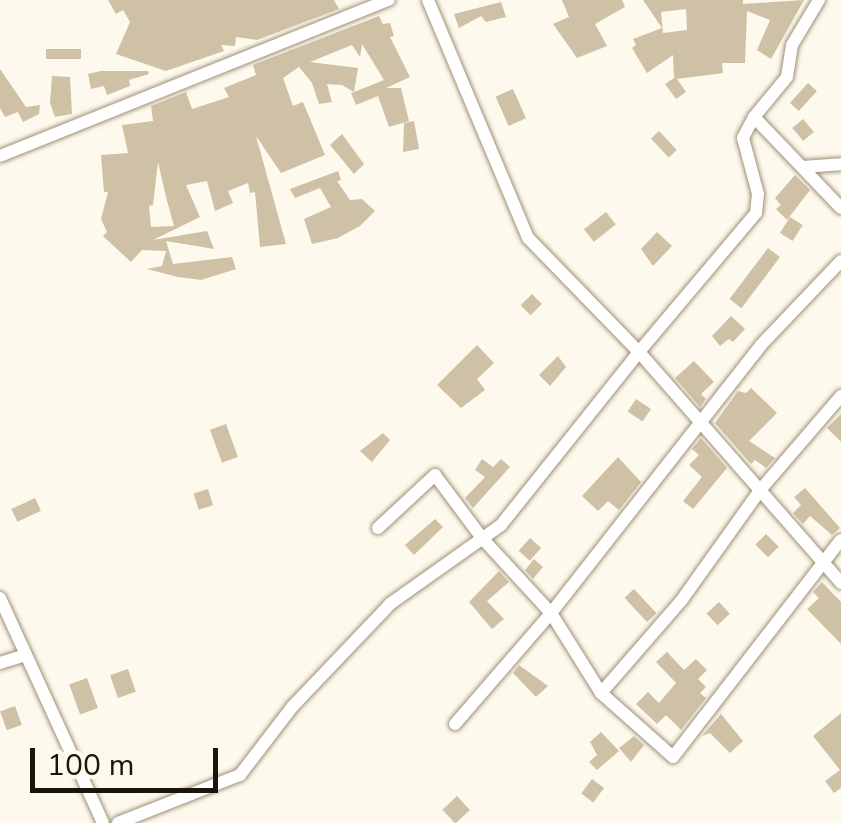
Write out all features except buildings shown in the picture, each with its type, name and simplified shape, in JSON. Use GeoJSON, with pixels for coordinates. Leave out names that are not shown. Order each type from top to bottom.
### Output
{"type":"FeatureCollection","features":[{"type":"Feature","properties":{"kind":"street"},"geometry":{"type":"LineString","coordinates":[[0,156],[389,0]]}},
{"type":"Feature","properties":{"kind":"street"},"geometry":{"type":"LineString","coordinates":[[428,0],[528,238],[703,422],[841,582]]}},
{"type":"Feature","properties":{"kind":"street"},"geometry":{"type":"LineString","coordinates":[[118,823],[240,776],[293,706],[390,604],[501,524],[756,213],[758,194],[744,138],[754,117],[787,76],[792,45],[819,0]]}},
{"type":"Feature","properties":{"kind":"street"},"geometry":{"type":"LineString","coordinates":[[754,117],[841,208]]}},
{"type":"Feature","properties":{"kind":"street"},"geometry":{"type":"LineString","coordinates":[[802,168],[841,164]]}},
{"type":"Feature","properties":{"kind":"street"},"geometry":{"type":"LineString","coordinates":[[455,724],[550,613],[760,345],[841,261]]}},
{"type":"Feature","properties":{"kind":"street"},"geometry":{"type":"LineString","coordinates":[[601,693],[680,601],[761,489],[841,396]]}},
{"type":"Feature","properties":{"kind":"street"},"geometry":{"type":"LineString","coordinates":[[378,528],[435,475],[482,538],[550,613],[601,693],[673,757],[841,540]]}},
{"type":"Feature","properties":{"kind":"street"},"geometry":{"type":"LineString","coordinates":[[0,598],[102,823]]}},
{"type":"Feature","properties":{"kind":"street"},"geometry":{"type":"LineString","coordinates":[[0,663],[26,655]]}}]}
